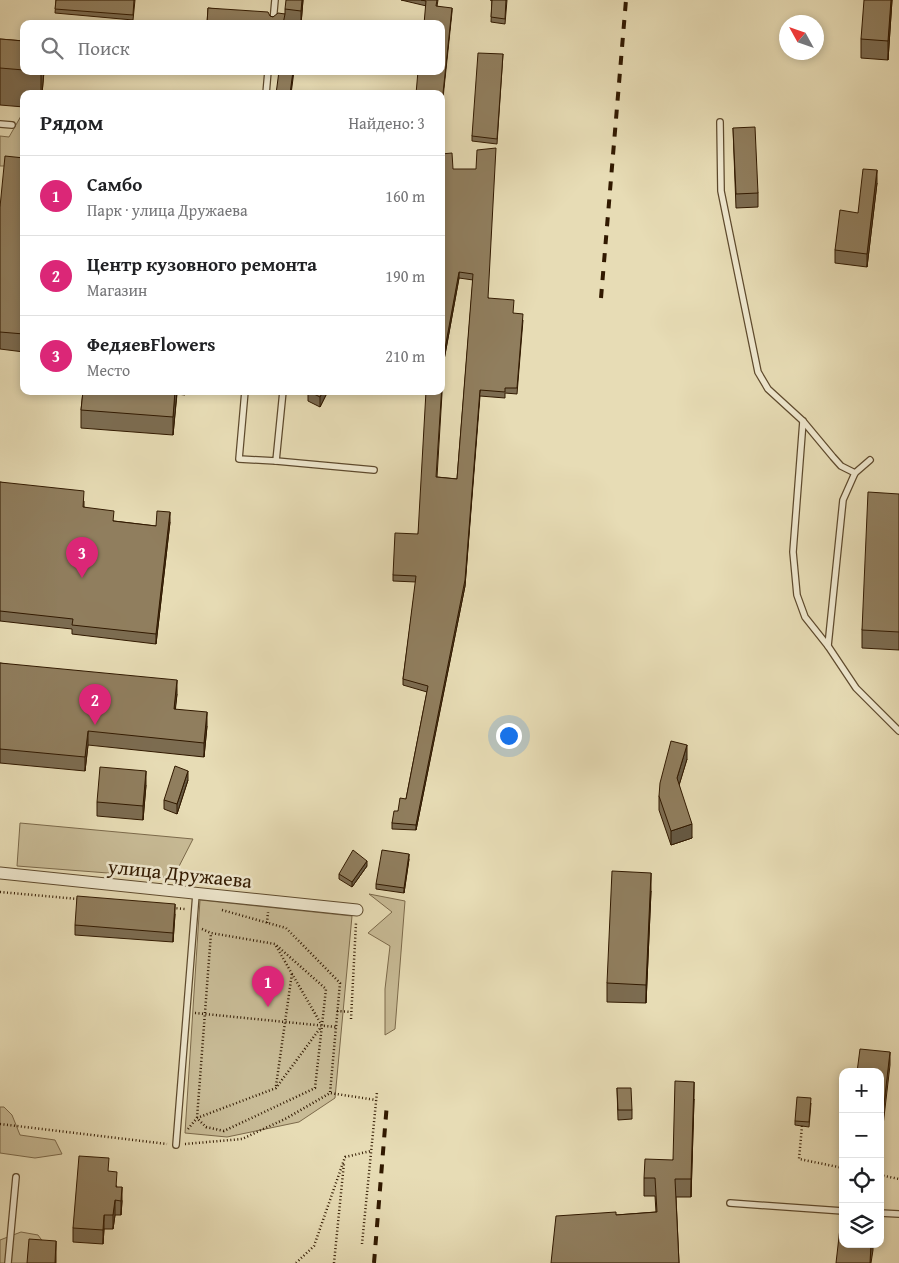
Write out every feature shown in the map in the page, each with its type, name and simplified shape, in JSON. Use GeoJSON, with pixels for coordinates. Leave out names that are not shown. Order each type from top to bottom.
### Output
{"type":"FeatureCollection","features":[{"type":"Feature","properties":{"kind":"street","name":"улица Дружаева"},"geometry":{"type":"LineString","coordinates":[[0,873],[357,910]]}},
{"type":"Feature","properties":{"kind":"lane"},"geometry":{"type":"LineString","coordinates":[[273,20],[275,0]]}},
{"type":"Feature","properties":{"kind":"lane"},"geometry":{"type":"LineString","coordinates":[[266,90],[268,75]]}},
{"type":"Feature","properties":{"kind":"lane"},"geometry":{"type":"LineString","coordinates":[[720,122],[721,191],[758,372],[768,389],[803,421],[837,461],[854,473]]}},
{"type":"Feature","properties":{"kind":"lane"},"geometry":{"type":"LineString","coordinates":[[0,124],[12,126]]}},
{"type":"Feature","properties":{"kind":"lane"},"geometry":{"type":"LineString","coordinates":[[245,395],[239,459],[374,470]]}},
{"type":"Feature","properties":{"kind":"lane"},"geometry":{"type":"LineString","coordinates":[[276,461],[283,395]]}},
{"type":"Feature","properties":{"kind":"lane"},"geometry":{"type":"LineString","coordinates":[[803,421],[793,552],[797,595],[805,617],[828,646],[856,688],[899,731]]}},
{"type":"Feature","properties":{"kind":"lane"},"geometry":{"type":"LineString","coordinates":[[828,646],[843,500],[854,473],[870,460]]}},
{"type":"Feature","properties":{"kind":"lane"},"geometry":{"type":"LineString","coordinates":[[176,1145],[196,894]]}},
{"type":"Feature","properties":{"kind":"lane"},"geometry":{"type":"LineString","coordinates":[[8,1263],[16,1177]]}},
{"type":"Feature","properties":{"kind":"lane"},"geometry":{"type":"LineString","coordinates":[[730,1203],[839,1211]]}},
{"type":"Feature","properties":{"kind":"lane"},"geometry":{"type":"LineString","coordinates":[[884,1213],[899,1214]]}},
{"type":"Feature","properties":{"kind":"path"},"geometry":{"type":"LineString","coordinates":[[0,892],[86,900]]}},
{"type":"Feature","properties":{"kind":"path"},"geometry":{"type":"LineString","coordinates":[[165,907],[194,910]]}},
{"type":"Feature","properties":{"kind":"path"},"geometry":{"type":"LineString","coordinates":[[222,910],[286,928],[340,983],[330,1093]]}},
{"type":"Feature","properties":{"kind":"path"},"geometry":{"type":"LineString","coordinates":[[351,1019],[357,910]]}},
{"type":"Feature","properties":{"kind":"path"},"geometry":{"type":"LineString","coordinates":[[193,926],[211,933],[275,944],[326,988],[315,1088],[224,1131],[206,1127],[197,1118],[211,933]]}},
{"type":"Feature","properties":{"kind":"path"},"geometry":{"type":"LineString","coordinates":[[275,944],[322,1025]]}},
{"type":"Feature","properties":{"kind":"path"},"geometry":{"type":"LineString","coordinates":[[276,1088],[292,973]]}},
{"type":"Feature","properties":{"kind":"path"},"geometry":{"type":"LineString","coordinates":[[337,1011],[351,1012]]}},
{"type":"Feature","properties":{"kind":"path"},"geometry":{"type":"LineString","coordinates":[[187,1012],[336,1026]]}},
{"type":"Feature","properties":{"kind":"path"},"geometry":{"type":"LineString","coordinates":[[176,1145],[197,1118],[276,1088],[322,1025]]}},
{"type":"Feature","properties":{"kind":"path"},"geometry":{"type":"LineString","coordinates":[[362,1244],[377,1092]]}},
{"type":"Feature","properties":{"kind":"path"},"geometry":{"type":"LineString","coordinates":[[0,1124],[176,1145],[201,1141],[242,1139],[287,1118],[330,1093],[376,1100]]}},
{"type":"Feature","properties":{"kind":"path"},"geometry":{"type":"LineString","coordinates":[[802,1126],[799,1159],[839,1167]]}},
{"type":"Feature","properties":{"kind":"path"},"geometry":{"type":"LineString","coordinates":[[345,1157],[371,1151]]}},
{"type":"Feature","properties":{"kind":"path"},"geometry":{"type":"LineString","coordinates":[[296,1263],[314,1246],[345,1157]]}},
{"type":"Feature","properties":{"kind":"path"},"geometry":{"type":"LineString","coordinates":[[334,1263],[345,1157]]}},
{"type":"Feature","properties":{"kind":"path"},"geometry":{"type":"LineString","coordinates":[[884,1176],[899,1179]]}},
{"type":"Feature","properties":{"kind":"shaded area"},"geometry":{"type":"Polygon","coordinates":[[[20,118],[19,166],[0,166],[0,136],[9,137],[20,118]]]}},
{"type":"Feature","properties":{"kind":"shaded area"},"geometry":{"type":"Polygon","coordinates":[[[20,823],[193,839],[173,878],[17,866],[20,823]]]}},
{"type":"Feature","properties":{"kind":"shaded area"},"geometry":{"type":"Polygon","coordinates":[[[369,894],[405,901],[395,1029],[385,1035],[385,989],[390,946],[368,933],[392,912],[369,894]]]}},
{"type":"Feature","properties":{"kind":"shaded area"},"geometry":{"type":"Polygon","coordinates":[[[200,900],[352,916],[335,1098],[299,1122],[227,1137],[185,1133],[200,900]]]}},
{"type":"Feature","properties":{"kind":"shaded area"},"geometry":{"type":"Polygon","coordinates":[[[0,1107],[4,1107],[12,1115],[20,1135],[55,1140],[62,1154],[35,1158],[0,1153],[0,1107]]]}},
{"type":"Feature","properties":{"kind":"shaded area"},"geometry":{"type":"Polygon","coordinates":[[[21,1232],[38,1235],[52,1254],[38,1263],[0,1263],[0,1240],[21,1232]]]}},
{"type":"Feature","properties":{"kind":"building"},"geometry":{"type":"Polygon","coordinates":[[[56,0],[134,0],[133,15],[55,9],[56,0]]]}},
{"type":"Feature","properties":{"kind":"building"},"geometry":{"type":"Polygon","coordinates":[[[286,0],[302,0],[301,11],[285,9],[286,0]]]}},
{"type":"Feature","properties":{"kind":"building"},"geometry":{"type":"Polygon","coordinates":[[[421,0],[437,0],[436,6],[452,8],[445,74],[445,20],[424,20],[426,1],[421,0]]]}},
{"type":"Feature","properties":{"kind":"building"},"geometry":{"type":"Polygon","coordinates":[[[492,0],[506,0],[505,19],[491,17],[492,0]]]}},
{"type":"Feature","properties":{"kind":"building"},"geometry":{"type":"Polygon","coordinates":[[[864,0],[891,0],[888,41],[861,39],[864,0]]]}},
{"type":"Feature","properties":{"kind":"building"},"geometry":{"type":"Polygon","coordinates":[[[208,8],[268,12],[273,17],[278,13],[285,14],[284,20],[207,20],[208,8]]]}},
{"type":"Feature","properties":{"kind":"building"},"geometry":{"type":"Polygon","coordinates":[[[0,39],[20,41],[20,70],[0,68],[0,39]]]}},
{"type":"Feature","properties":{"kind":"building"},"geometry":{"type":"Polygon","coordinates":[[[478,53],[503,54],[497,139],[472,136],[478,53]]]}},
{"type":"Feature","properties":{"kind":"building"},"geometry":{"type":"Polygon","coordinates":[[[278,75],[292,75],[291,90],[277,90],[278,75]]]}},
{"type":"Feature","properties":{"kind":"building"},"geometry":{"type":"Polygon","coordinates":[[[418,75],[445,75],[443,90],[416,90],[418,75]]]}},
{"type":"Feature","properties":{"kind":"building"},"geometry":{"type":"Polygon","coordinates":[[[755,127],[758,193],[736,194],[733,128],[755,127]]]}},
{"type":"Feature","properties":{"kind":"building"},"geometry":{"type":"Polygon","coordinates":[[[496,148],[488,298],[514,300],[513,313],[523,314],[517,388],[505,388],[505,392],[480,390],[465,580],[416,825],[392,823],[394,811],[398,811],[400,798],[406,799],[428,686],[403,679],[416,576],[393,575],[395,533],[418,534],[426,395],[441,395],[436,477],[457,479],[473,274],[459,272],[445,349],[445,154],[452,153],[453,169],[476,169],[477,150],[496,148]]]}},
{"type":"Feature","properties":{"kind":"building"},"geometry":{"type":"Polygon","coordinates":[[[5,156],[20,158],[20,334],[0,332],[0,207],[5,156]]]}},
{"type":"Feature","properties":{"kind":"building"},"geometry":{"type":"Polygon","coordinates":[[[863,169],[877,170],[867,254],[835,250],[840,210],[858,213],[863,169]]]}},
{"type":"Feature","properties":{"kind":"building"},"geometry":{"type":"Polygon","coordinates":[[[83,395],[175,395],[173,417],[81,410],[83,395]]]}},
{"type":"Feature","properties":{"kind":"building"},"geometry":{"type":"Polygon","coordinates":[[[0,482],[84,491],[83,507],[114,511],[113,521],[156,526],[157,511],[170,512],[156,634],[72,625],[73,619],[0,611],[0,482]]]}},
{"type":"Feature","properties":{"kind":"building"},"geometry":{"type":"Polygon","coordinates":[[[868,492],[899,494],[899,632],[862,630],[868,492]]]}},
{"type":"Feature","properties":{"kind":"building"},"geometry":{"type":"Polygon","coordinates":[[[0,663],[177,680],[174,709],[207,712],[204,743],[88,731],[85,757],[0,749],[0,663]]]}},
{"type":"Feature","properties":{"kind":"building"},"geometry":{"type":"Polygon","coordinates":[[[671,741],[687,745],[677,778],[692,824],[671,831],[659,796],[660,783],[671,741]]]}},
{"type":"Feature","properties":{"kind":"building"},"geometry":{"type":"Polygon","coordinates":[[[175,766],[188,771],[177,804],[164,800],[175,766]]]}},
{"type":"Feature","properties":{"kind":"building"},"geometry":{"type":"Polygon","coordinates":[[[100,767],[146,771],[143,806],[97,802],[100,767]]]}},
{"type":"Feature","properties":{"kind":"building"},"geometry":{"type":"Polygon","coordinates":[[[353,850],[367,861],[352,882],[339,874],[353,850]]]}},
{"type":"Feature","properties":{"kind":"building"},"geometry":{"type":"Polygon","coordinates":[[[382,850],[409,854],[404,888],[376,884],[382,850]]]}},
{"type":"Feature","properties":{"kind":"building"},"geometry":{"type":"Polygon","coordinates":[[[612,871],[651,873],[646,985],[607,983],[612,871]]]}},
{"type":"Feature","properties":{"kind":"building"},"geometry":{"type":"Polygon","coordinates":[[[77,896],[175,904],[173,933],[75,925],[77,896]]]}},
{"type":"Feature","properties":{"kind":"building"},"geometry":{"type":"Polygon","coordinates":[[[860,1049],[890,1052],[884,1104],[884,1068],[858,1068],[860,1049]]]}},
{"type":"Feature","properties":{"kind":"building"},"geometry":{"type":"Polygon","coordinates":[[[675,1081],[694,1082],[691,1179],[675,1179],[679,1263],[551,1263],[556,1216],[616,1212],[616,1215],[657,1212],[655,1178],[644,1178],[645,1159],[673,1160],[675,1081]]]}},
{"type":"Feature","properties":{"kind":"building"},"geometry":{"type":"Polygon","coordinates":[[[617,1088],[631,1088],[632,1110],[618,1110],[617,1088]]]}},
{"type":"Feature","properties":{"kind":"building"},"geometry":{"type":"Polygon","coordinates":[[[797,1097],[811,1098],[809,1122],[795,1121],[797,1097]]]}},
{"type":"Feature","properties":{"kind":"building"},"geometry":{"type":"Polygon","coordinates":[[[79,1156],[109,1158],[108,1171],[117,1172],[116,1187],[122,1187],[121,1201],[115,1200],[113,1215],[104,1215],[103,1230],[73,1228],[79,1156]]]}},
{"type":"Feature","properties":{"kind":"building"},"geometry":{"type":"Polygon","coordinates":[[[839,1237],[839,1248],[871,1248],[870,1263],[836,1263],[839,1237]]]}},
{"type":"Feature","properties":{"kind":"building"},"geometry":{"type":"Polygon","coordinates":[[[29,1239],[56,1241],[55,1263],[27,1263],[29,1239]]]}},
{"type":"Feature","properties":{"kind":"railway"},"geometry":{"type":"LineString","coordinates":[[601,298],[626,0]]}},
{"type":"Feature","properties":{"kind":"railway"},"geometry":{"type":"LineString","coordinates":[[374,1263],[387,1103]]}},
{"type":"Feature","properties":{"kind":"place","name":"ФедяевFlowers"},"geometry":{"type":"Point","coordinates":[82,578]}},
{"type":"Feature","properties":{"kind":"place","name":"Центр кузовного ремонта"},"geometry":{"type":"Point","coordinates":[95,725]}},
{"type":"Feature","properties":{"kind":"place","name":"Самбо"},"geometry":{"type":"Point","coordinates":[268,1007]}}]}
